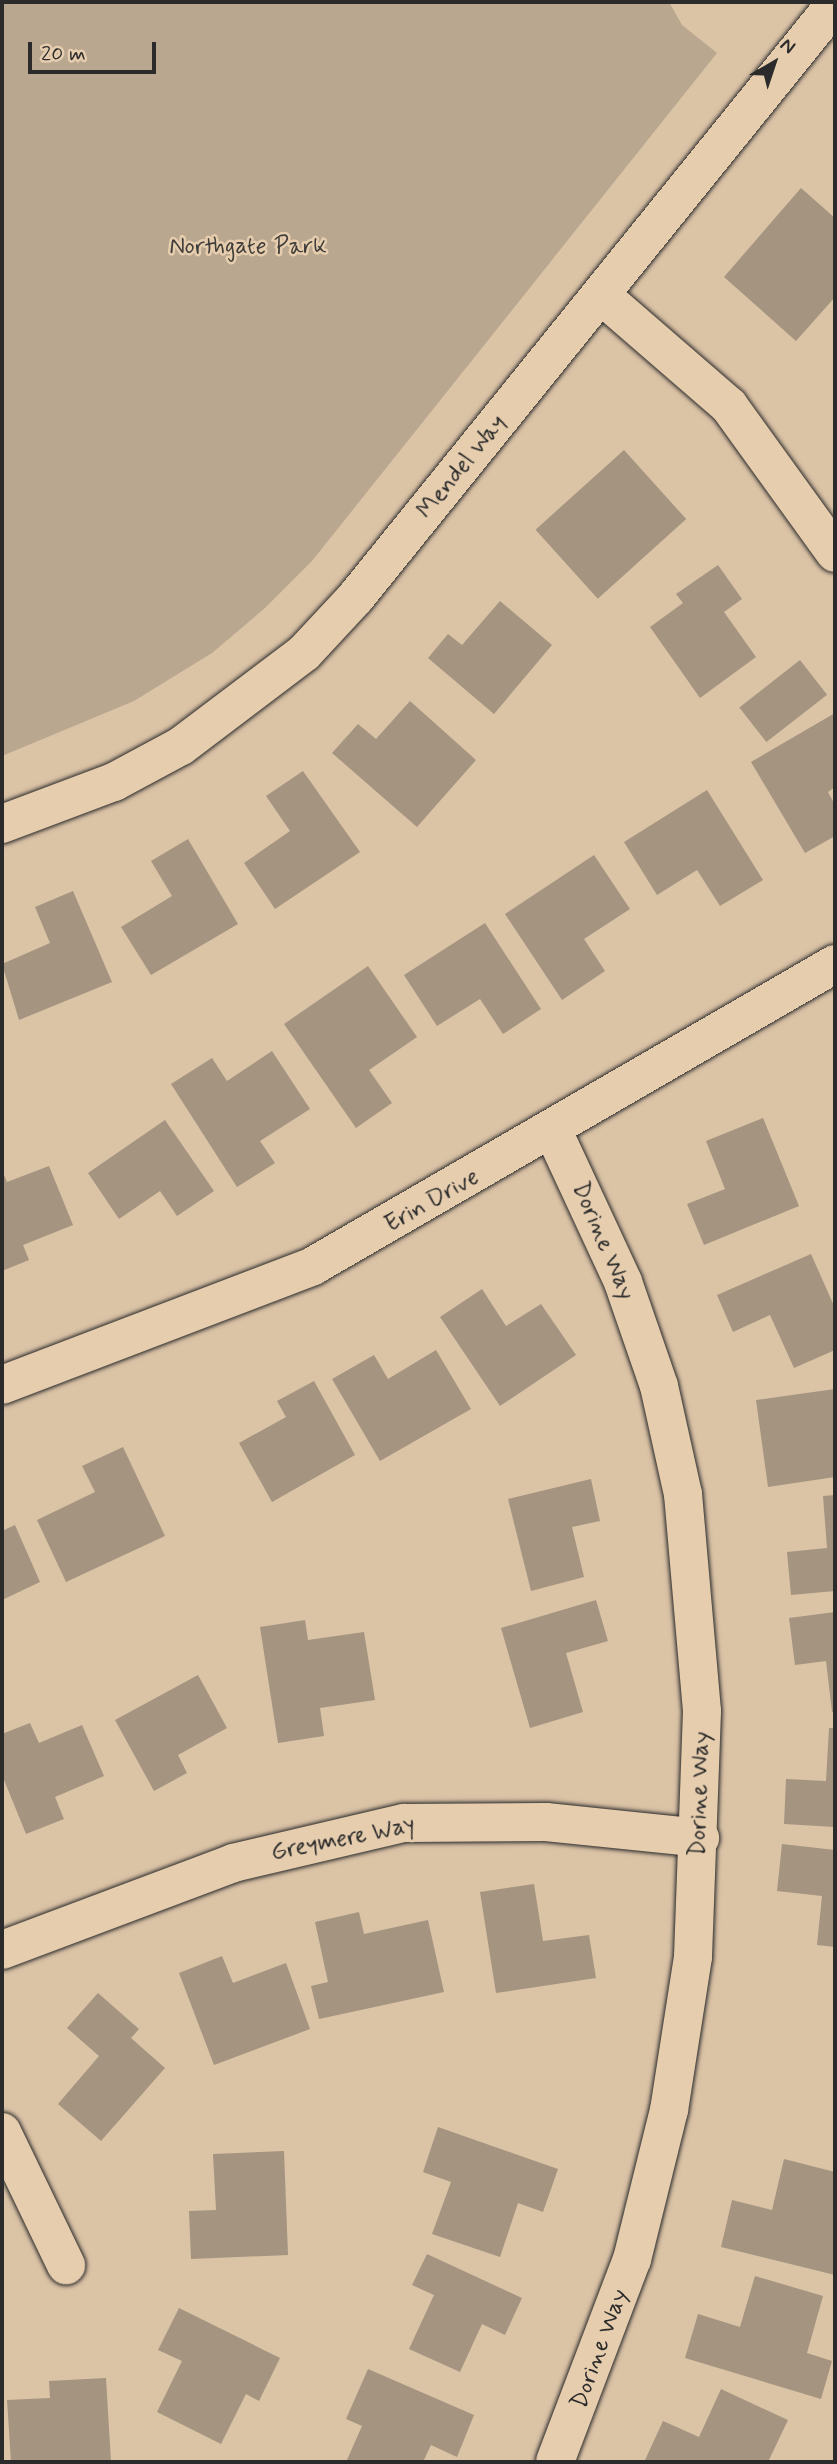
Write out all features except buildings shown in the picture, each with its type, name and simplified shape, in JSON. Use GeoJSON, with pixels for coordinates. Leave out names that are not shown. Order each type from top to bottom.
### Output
{"type":"FeatureCollection","features":[{"type":"Feature","properties":{"kind":"street","name":"Mendel Way"},"geometry":{"type":"LineString","coordinates":[[2,824],[114,782],[181,746],[304,653],[600,295],[835,4]]}},
{"type":"Feature","properties":{"kind":"street"},"geometry":{"type":"LineString","coordinates":[[600,295],[729,406],[835,553]]}},
{"type":"Feature","properties":{"kind":"street","name":"Erin Drive"},"geometry":{"type":"LineString","coordinates":[[2,1385],[313,1266],[553,1130],[835,964]]}},
{"type":"Feature","properties":{"kind":"street","name":"Dorine Way"},"geometry":{"type":"LineString","coordinates":[[553,1130],[624,1282],[659,1386],[682,1494],[702,1711],[700,1838],[692,1957],[669,2110],[632,2259],[555,2462]]}},
{"type":"Feature","properties":{"kind":"street","name":"Greymere Way"},"geometry":{"type":"LineString","coordinates":[[2,1950],[233,1863],[404,1823],[546,1822],[700,1838]]}},
{"type":"Feature","properties":{"kind":"street"},"geometry":{"type":"LineString","coordinates":[[2,2132],[66,2265]]}},
{"type":"Feature","properties":{"kind":"green space","name":"Northgate Park"},"geometry":{"type":"Polygon","coordinates":[[[2,2],[669,2],[682,25],[717,53],[312,561],[265,608],[212,653],[134,701],[2,756],[2,2]]]}}]}
